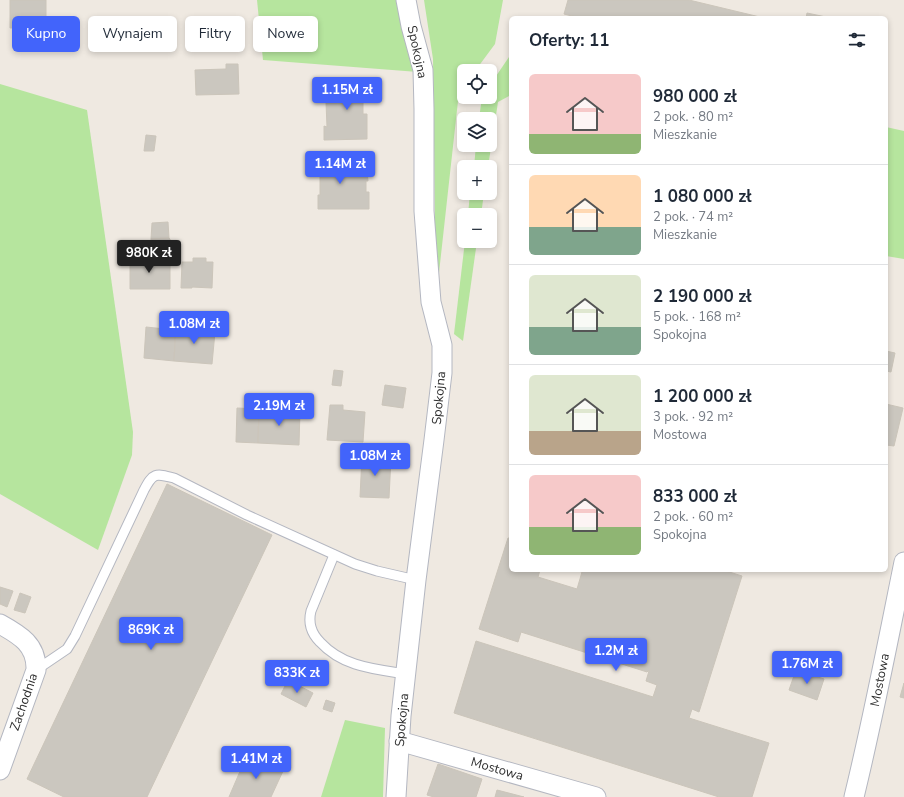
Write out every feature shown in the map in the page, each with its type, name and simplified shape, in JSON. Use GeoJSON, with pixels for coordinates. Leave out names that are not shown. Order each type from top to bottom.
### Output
{"type":"FeatureCollection","features":[{"type":"Feature","properties":{"kind":"street","name":"Spokojna"},"geometry":{"type":"LineString","coordinates":[[396,797],[399,741],[416,580],[442,373],[442,345],[432,302],[424,211],[423,70],[411,26],[406,0]]}},
{"type":"Feature","properties":{"kind":"street","name":"Mostowa"},"geometry":{"type":"LineString","coordinates":[[854,797],[868,740],[904,562]]}},
{"type":"Feature","properties":{"kind":"street","name":"Zachodnia"},"geometry":{"type":"LineString","coordinates":[[0,624],[17,634],[30,646],[36,661],[36,670],[0,770]]}},
{"type":"Feature","properties":{"kind":"street","name":"Mostowa"},"geometry":{"type":"LineString","coordinates":[[399,741],[596,797]]}},
{"type":"Feature","properties":{"kind":"lane"},"geometry":{"type":"LineString","coordinates":[[36,670],[67,649],[75,636],[144,490],[150,478],[154,475],[174,478],[247,515],[356,564],[377,571],[416,580]]}},
{"type":"Feature","properties":{"kind":"lane"},"geometry":{"type":"LineString","coordinates":[[334,555],[309,617],[312,632],[326,649],[341,659],[365,668],[406,674]]}},
{"type":"Feature","properties":{"kind":"green space"},"geometry":{"type":"Polygon","coordinates":[[[257,0],[400,0],[418,72],[263,60],[262,52],[318,52],[318,16],[259,16],[257,0]]]}},
{"type":"Feature","properties":{"kind":"green space"},"geometry":{"type":"Polygon","coordinates":[[[424,0],[503,0],[495,44],[480,64],[457,64],[458,104],[436,300],[433,59],[424,0]]]}},
{"type":"Feature","properties":{"kind":"green space"},"geometry":{"type":"Polygon","coordinates":[[[509,57],[509,96],[498,102],[496,112],[480,112],[481,104],[497,104],[497,75],[509,57]]]}},
{"type":"Feature","properties":{"kind":"green space"},"geometry":{"type":"Polygon","coordinates":[[[0,84],[87,110],[133,432],[132,455],[98,550],[0,494],[0,84]]]}},
{"type":"Feature","properties":{"kind":"green space"},"geometry":{"type":"Polygon","coordinates":[[[888,127],[904,131],[904,259],[888,256],[888,127]]]}},
{"type":"Feature","properties":{"kind":"green space"},"geometry":{"type":"Polygon","coordinates":[[[475,152],[490,152],[489,160],[475,160],[475,152]]]}},
{"type":"Feature","properties":{"kind":"green space"},"geometry":{"type":"Polygon","coordinates":[[[469,200],[483,200],[482,208],[469,208],[469,200]]]}},
{"type":"Feature","properties":{"kind":"green space"},"geometry":{"type":"Polygon","coordinates":[[[464,248],[476,248],[463,341],[454,334],[464,248]]]}},
{"type":"Feature","properties":{"kind":"green space"},"geometry":{"type":"Polygon","coordinates":[[[345,720],[385,728],[383,797],[321,797],[345,720]]]}},
{"type":"Feature","properties":{"kind":"building"},"geometry":{"type":"Polygon","coordinates":[[[10,0],[46,0],[46,16],[12,16],[12,28],[10,28],[10,0]]]}},
{"type":"Feature","properties":{"kind":"building"},"geometry":{"type":"Polygon","coordinates":[[[568,0],[689,0],[756,16],[572,16],[564,14],[568,0]]]}},
{"type":"Feature","properties":{"kind":"building"},"geometry":{"type":"Polygon","coordinates":[[[807,13],[821,16],[806,16],[807,13]]]}},
{"type":"Feature","properties":{"kind":"building"},"geometry":{"type":"Polygon","coordinates":[[[226,64],[238,64],[239,94],[196,95],[195,70],[226,69],[226,64]]]}},
{"type":"Feature","properties":{"kind":"building"},"geometry":{"type":"Polygon","coordinates":[[[369,82],[370,101],[363,101],[363,114],[367,114],[367,139],[324,140],[324,126],[327,127],[326,102],[328,102],[328,83],[369,82]]]}},
{"type":"Feature","properties":{"kind":"building"},"geometry":{"type":"Polygon","coordinates":[[[146,135],[156,136],[154,151],[144,151],[146,135]]]}},
{"type":"Feature","properties":{"kind":"building"},"geometry":{"type":"Polygon","coordinates":[[[306,159],[350,159],[351,171],[367,171],[368,181],[366,181],[366,192],[369,192],[369,209],[318,209],[318,195],[320,195],[320,171],[306,172],[306,159]]]}},
{"type":"Feature","properties":{"kind":"building"},"geometry":{"type":"Polygon","coordinates":[[[168,222],[169,238],[151,239],[152,223],[168,222]]]}},
{"type":"Feature","properties":{"kind":"building"},"geometry":{"type":"Polygon","coordinates":[[[169,238],[170,263],[157,263],[157,250],[151,251],[151,239],[169,238]]]}},
{"type":"Feature","properties":{"kind":"building"},"geometry":{"type":"Polygon","coordinates":[[[130,258],[157,258],[157,263],[170,263],[170,289],[130,289],[130,258]]]}},
{"type":"Feature","properties":{"kind":"building"},"geometry":{"type":"Polygon","coordinates":[[[193,258],[206,258],[206,262],[213,262],[212,288],[181,288],[182,262],[193,262],[193,258]]]}},
{"type":"Feature","properties":{"kind":"building"},"geometry":{"type":"Polygon","coordinates":[[[165,323],[176,324],[174,361],[144,358],[146,327],[165,329],[165,323]]]}},
{"type":"Feature","properties":{"kind":"building"},"geometry":{"type":"Polygon","coordinates":[[[176,324],[192,325],[191,330],[215,332],[212,364],[174,361],[176,324]]]}},
{"type":"Feature","properties":{"kind":"building"},"geometry":{"type":"Polygon","coordinates":[[[888,351],[895,353],[891,372],[888,371],[888,351]]]}},
{"type":"Feature","properties":{"kind":"building"},"geometry":{"type":"Polygon","coordinates":[[[334,370],[343,371],[341,386],[332,385],[334,370]]]}},
{"type":"Feature","properties":{"kind":"building"},"geometry":{"type":"Polygon","coordinates":[[[385,385],[406,388],[403,408],[382,405],[385,385]]]}},
{"type":"Feature","properties":{"kind":"building"},"geometry":{"type":"Polygon","coordinates":[[[888,404],[903,408],[894,446],[888,445],[888,404]]]}},
{"type":"Feature","properties":{"kind":"building"},"geometry":{"type":"Polygon","coordinates":[[[330,405],[343,405],[343,410],[365,412],[363,442],[327,440],[330,405]]]}},
{"type":"Feature","properties":{"kind":"building"},"geometry":{"type":"Polygon","coordinates":[[[237,408],[259,409],[258,443],[236,442],[237,408]]]}},
{"type":"Feature","properties":{"kind":"building"},"geometry":{"type":"Polygon","coordinates":[[[259,409],[300,410],[299,445],[258,443],[259,409]]]}},
{"type":"Feature","properties":{"kind":"building"},"geometry":{"type":"Polygon","coordinates":[[[362,456],[391,458],[389,498],[360,497],[362,456]]]}},
{"type":"Feature","properties":{"kind":"building"},"geometry":{"type":"Polygon","coordinates":[[[167,484],[272,535],[147,797],[64,797],[27,779],[167,484]]]}},
{"type":"Feature","properties":{"kind":"building"},"geometry":{"type":"Polygon","coordinates":[[[508,538],[509,572],[539,572],[538,577],[577,589],[582,572],[729,572],[742,576],[699,712],[692,709],[689,718],[769,743],[752,797],[719,797],[454,713],[476,641],[653,697],[657,685],[646,681],[649,671],[647,672],[521,632],[518,642],[479,629],[508,538]]]}},
{"type":"Feature","properties":{"kind":"building"},"geometry":{"type":"Polygon","coordinates":[[[0,587],[13,591],[7,607],[0,604],[0,587]]]}},
{"type":"Feature","properties":{"kind":"building"},"geometry":{"type":"Polygon","coordinates":[[[20,593],[31,597],[25,613],[14,610],[20,593]]]}},
{"type":"Feature","properties":{"kind":"building"},"geometry":{"type":"Polygon","coordinates":[[[796,670],[824,679],[817,700],[789,690],[796,670]]]}},
{"type":"Feature","properties":{"kind":"building"},"geometry":{"type":"Polygon","coordinates":[[[288,680],[313,693],[306,707],[281,694],[288,680]]]}},
{"type":"Feature","properties":{"kind":"building"},"geometry":{"type":"Polygon","coordinates":[[[904,683],[904,698],[900,697],[904,683]]]}},
{"type":"Feature","properties":{"kind":"building"},"geometry":{"type":"Polygon","coordinates":[[[326,700],[335,703],[332,712],[323,709],[326,700]]]}},
{"type":"Feature","properties":{"kind":"building"},"geometry":{"type":"Polygon","coordinates":[[[247,755],[283,771],[271,797],[229,797],[247,755]]]}},
{"type":"Feature","properties":{"kind":"building"},"geometry":{"type":"Polygon","coordinates":[[[438,764],[482,779],[476,797],[434,797],[427,795],[438,764]]]}},
{"type":"Feature","properties":{"kind":"building"},"geometry":{"type":"Polygon","coordinates":[[[497,790],[524,797],[495,797],[497,790]]]}}]}
